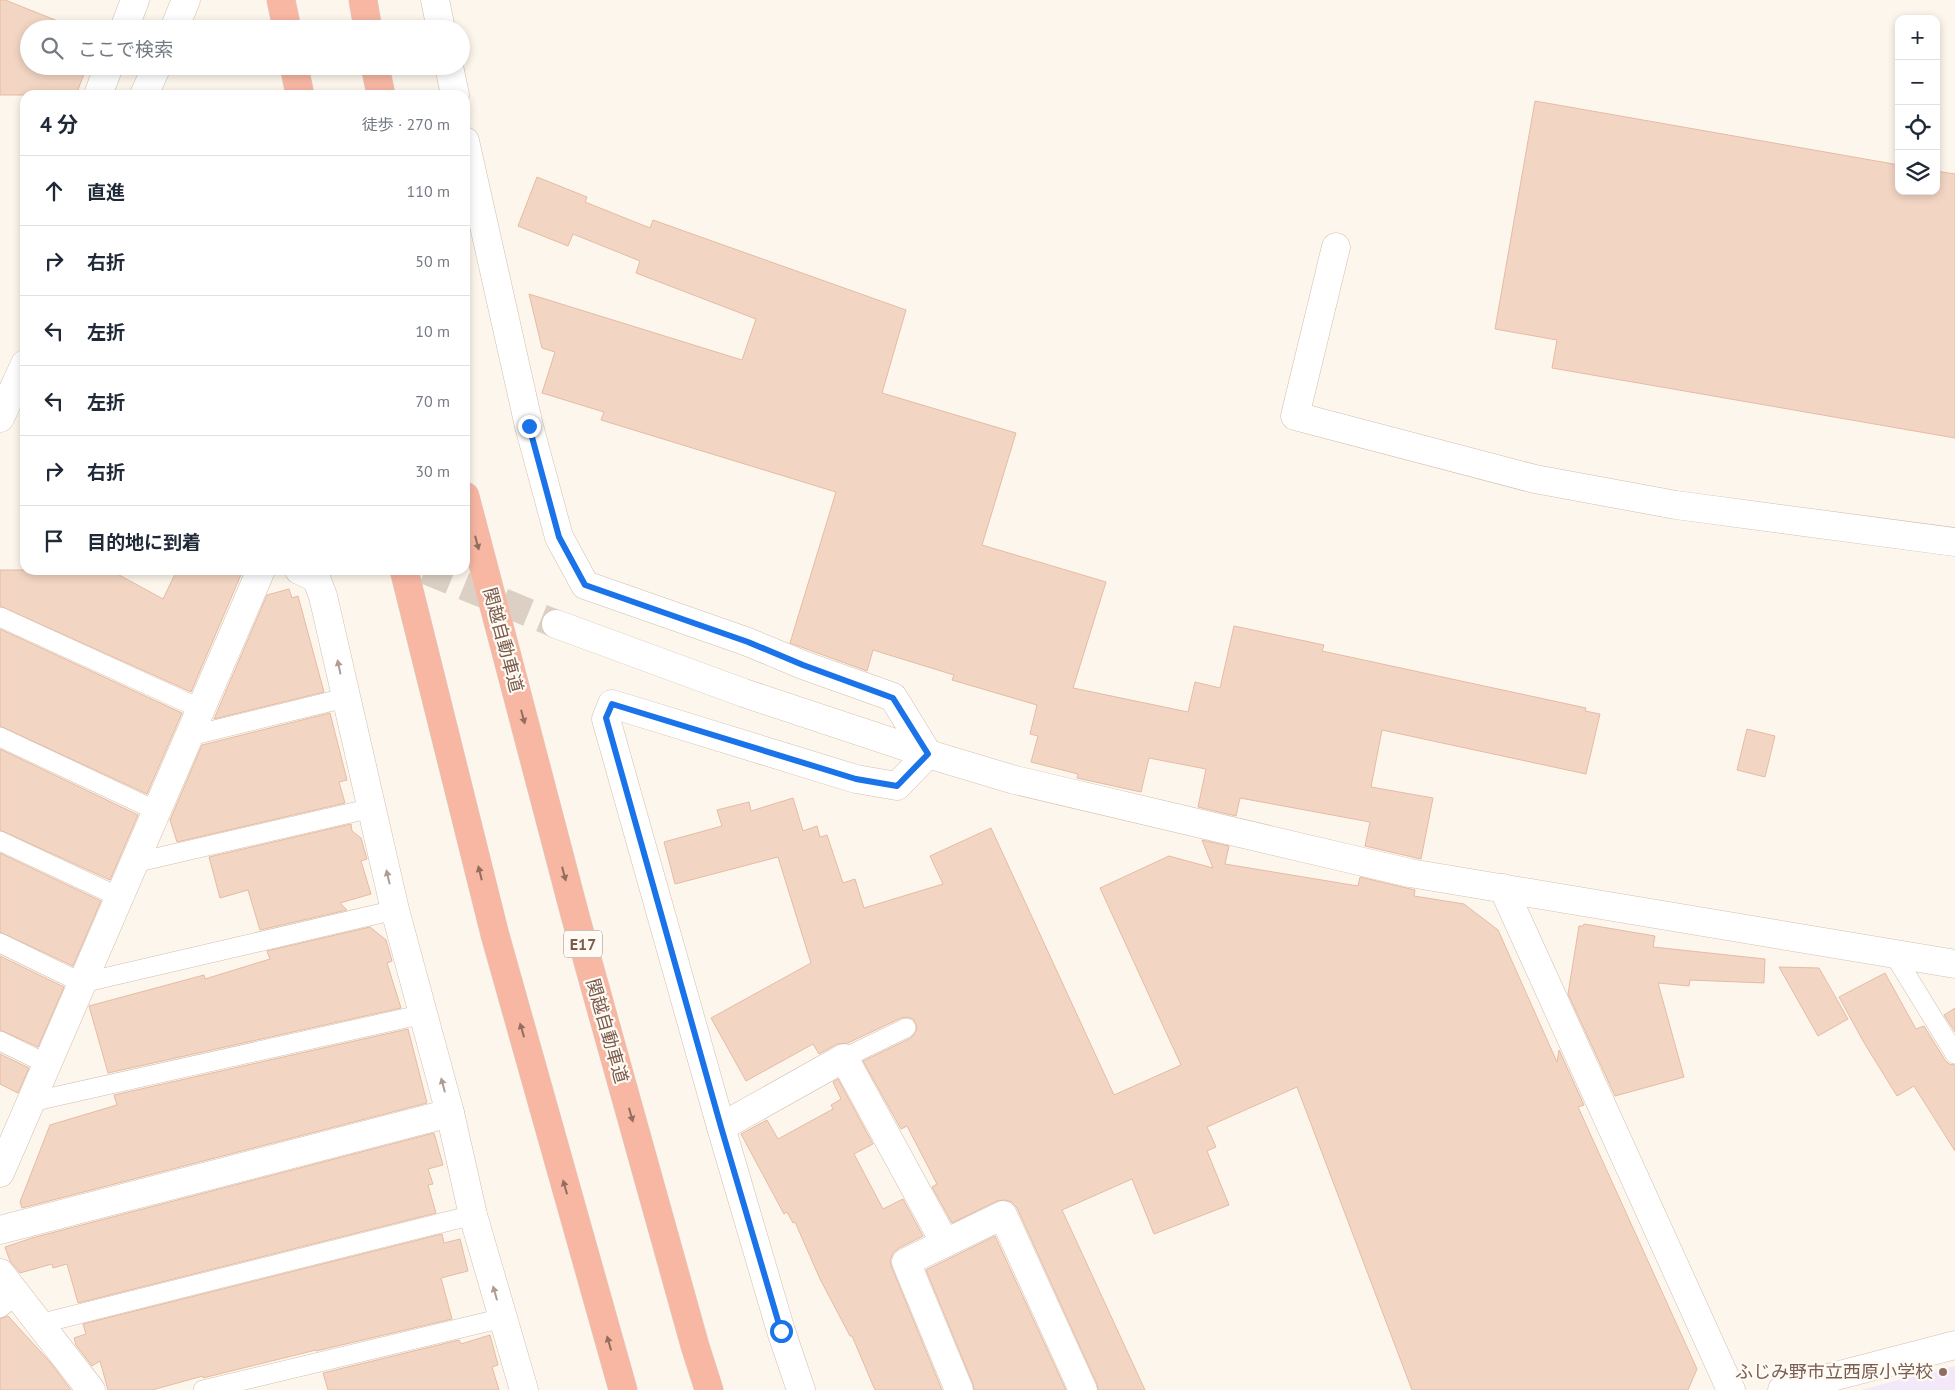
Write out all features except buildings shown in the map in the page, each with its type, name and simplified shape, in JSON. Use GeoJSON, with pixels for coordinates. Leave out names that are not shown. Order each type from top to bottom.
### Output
{"type":"FeatureCollection","features":[{"type":"Feature","properties":{"kind":"highway"},"geometry":{"type":"LineString","coordinates":[[281,0],[285,20]]}},
{"type":"Feature","properties":{"kind":"highway"},"geometry":{"type":"LineString","coordinates":[[363,0],[366,20]]}},
{"type":"Feature","properties":{"kind":"highway"},"geometry":{"type":"LineString","coordinates":[[296,75],[299,90]]}},
{"type":"Feature","properties":{"kind":"highway"},"geometry":{"type":"LineString","coordinates":[[377,75],[380,90]]}},
{"type":"Feature","properties":{"kind":"highway","name":"関越自動車道"},"geometry":{"type":"LineString","coordinates":[[470,515],[576,919],[692,1336],[709,1390]]}},
{"type":"Feature","properties":{"kind":"highway"},"geometry":{"type":"LineString","coordinates":[[405,575],[495,935],[623,1390]]}},
{"type":"Feature","properties":{"kind":"street"},"geometry":{"type":"LineString","coordinates":[[127,20],[135,0]]}},
{"type":"Feature","properties":{"kind":"street"},"geometry":{"type":"LineString","coordinates":[[178,20],[186,0]]}},
{"type":"Feature","properties":{"kind":"street"},"geometry":{"type":"LineString","coordinates":[[435,0],[439,20]]}},
{"type":"Feature","properties":{"kind":"street"},"geometry":{"type":"LineString","coordinates":[[100,90],[106,75]]}},
{"type":"Feature","properties":{"kind":"street"},"geometry":{"type":"LineString","coordinates":[[146,90],[153,75]]}},
{"type":"Feature","properties":{"kind":"street"},"geometry":{"type":"LineString","coordinates":[[451,75],[454,90]]}},
{"type":"Feature","properties":{"kind":"street"},"geometry":{"type":"LineString","coordinates":[[470,164],[529,426],[559,537],[585,585],[748,642],[803,665],[893,698],[928,754]]}},
{"type":"Feature","properties":{"kind":"street"},"geometry":{"type":"LineString","coordinates":[[1336,247],[1295,416],[1535,479],[1676,505],[1955,542]]}},
{"type":"Feature","properties":{"kind":"street"},"geometry":{"type":"LineString","coordinates":[[0,418],[16,379]]}},
{"type":"Feature","properties":{"kind":"street"},"geometry":{"type":"LineString","coordinates":[[0,1173],[6,1141],[31,1102],[259,575]]}},
{"type":"Feature","properties":{"kind":"street"},"geometry":{"type":"LineString","coordinates":[[310,575],[316,578],[323,596],[395,910],[450,1113],[473,1215],[524,1390]]}},
{"type":"Feature","properties":{"kind":"street"},"geometry":{"type":"LineString","coordinates":[[556,624],[744,694],[928,754],[1015,780],[1410,872],[1955,964]]}},
{"type":"Feature","properties":{"kind":"street"},"geometry":{"type":"LineString","coordinates":[[801,1390],[781,1331],[721,1127],[606,718],[612,704],[856,779],[897,786],[928,754]]}},
{"type":"Feature","properties":{"kind":"street"},"geometry":{"type":"LineString","coordinates":[[1503,888],[1731,1390]]}},
{"type":"Feature","properties":{"kind":"street"},"geometry":{"type":"LineString","coordinates":[[721,1127],[844,1058],[945,1243]]}},
{"type":"Feature","properties":{"kind":"street"},"geometry":{"type":"LineString","coordinates":[[0,1230],[450,1113]]}},
{"type":"Feature","properties":{"kind":"street"},"geometry":{"type":"LineString","coordinates":[[959,1390],[906,1262],[1003,1215],[1083,1390]]}},
{"type":"Feature","properties":{"kind":"street"},"geometry":{"type":"LineString","coordinates":[[5,1292],[39,1324],[91,1390]]}},
{"type":"Feature","properties":{"kind":"street"},"geometry":{"type":"LineString","coordinates":[[1782,1390],[1955,1345]]}},
{"type":"Feature","properties":{"kind":"lane"},"geometry":{"type":"LineString","coordinates":[[0,617],[201,709]]}},
{"type":"Feature","properties":{"kind":"lane"},"geometry":{"type":"LineString","coordinates":[[190,736],[345,698]]}},
{"type":"Feature","properties":{"kind":"lane"},"geometry":{"type":"LineString","coordinates":[[0,736],[157,811]]}},
{"type":"Feature","properties":{"kind":"lane"},"geometry":{"type":"LineString","coordinates":[[134,863],[372,808]]}},
{"type":"Feature","properties":{"kind":"lane"},"geometry":{"type":"LineString","coordinates":[[0,841],[119,897]]}},
{"type":"Feature","properties":{"kind":"lane"},"geometry":{"type":"LineString","coordinates":[[0,943],[82,983],[395,910]]}},
{"type":"Feature","properties":{"kind":"lane"},"geometry":{"type":"LineString","coordinates":[[1893,953],[1955,1054]]}},
{"type":"Feature","properties":{"kind":"lane"},"geometry":{"type":"LineString","coordinates":[[31,1102],[424,1014]]}},
{"type":"Feature","properties":{"kind":"lane"},"geometry":{"type":"LineString","coordinates":[[844,1058],[906,1028]]}},
{"type":"Feature","properties":{"kind":"lane"},"geometry":{"type":"LineString","coordinates":[[0,1041],[47,1064]]}},
{"type":"Feature","properties":{"kind":"lane"},"geometry":{"type":"LineString","coordinates":[[39,1324],[473,1215]]}},
{"type":"Feature","properties":{"kind":"lane"},"geometry":{"type":"LineString","coordinates":[[203,1390],[503,1318]]}},
{"type":"Feature","properties":{"kind":"shaded area","name":"ふじみ野市立西原小学校"},"geometry":{"type":"Polygon","coordinates":[[[1955,1366],[1955,1390],[1861,1390],[1906,1378],[1955,1366]]]}},
{"type":"Feature","properties":{"kind":"tunnel"},"geometry":{"type":"LineString","coordinates":[[437,575],[556,624]]}},
{"type":"Feature","properties":{"kind":"place","name":"ふじみ野市立西原小学校"},"geometry":{"type":"Point","coordinates":[1943,1372]}},
{"type":"Feature","properties":{"kind":"route"},"geometry":{"type":"LineString","coordinates":[[529,426],[559,537],[585,585],[748,642],[803,665],[893,698],[928,754],[897,786],[856,779],[612,704],[606,718],[721,1127],[781,1331]]}}]}
